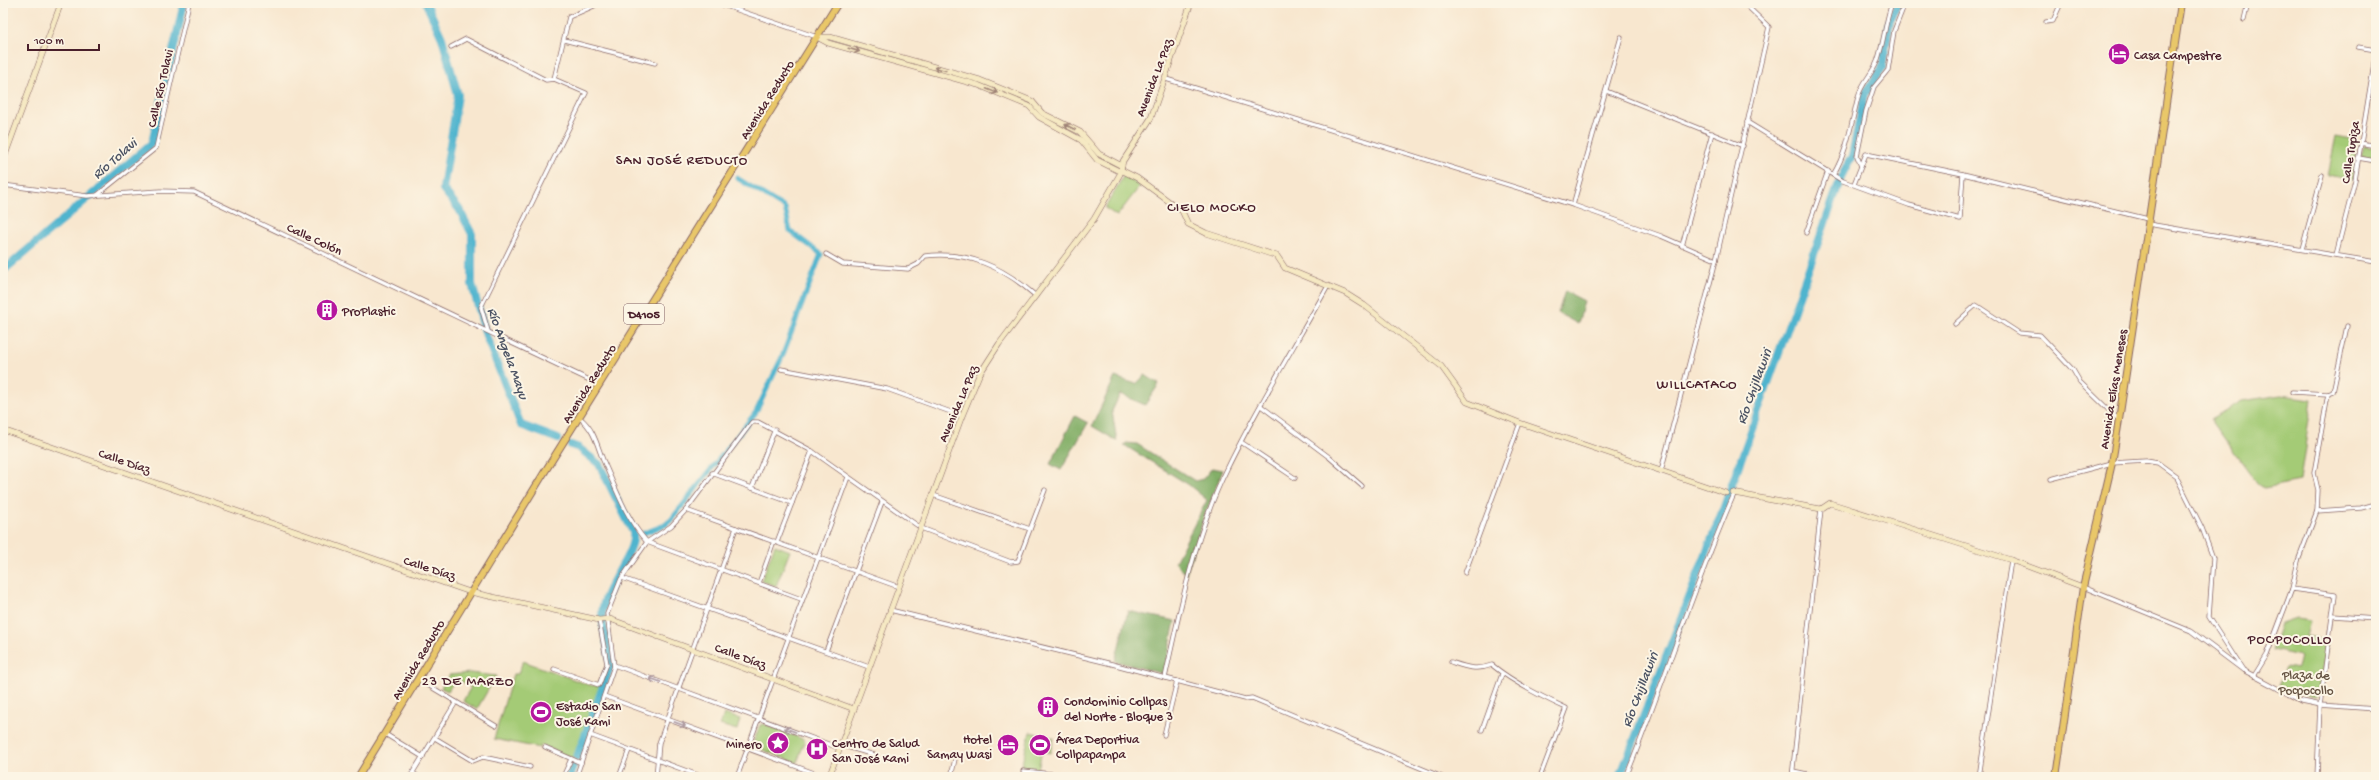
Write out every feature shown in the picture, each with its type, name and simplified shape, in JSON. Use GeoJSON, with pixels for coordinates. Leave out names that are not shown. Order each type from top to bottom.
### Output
{"type":"FeatureCollection","features":[{"type":"Feature","properties":{"kind":"main road","name":"Avenida Reducto"},"geometry":{"type":"LineString","coordinates":[[358,777],[470,592],[838,3]]}},
{"type":"Feature","properties":{"kind":"main road","name":"Avenida Elías Meneses"},"geometry":{"type":"LineString","coordinates":[[2056,777],[2083,587],[2112,463],[2119,420],[2181,3]]}},
{"type":"Feature","properties":{"kind":"street"},"geometry":{"type":"LineString","coordinates":[[3,161],[61,3]]}},
{"type":"Feature","properties":{"kind":"street","name":"Calle Río Tolavi"},"geometry":{"type":"LineString","coordinates":[[95,196],[156,148],[189,3]]}},
{"type":"Feature","properties":{"kind":"street"},"geometry":{"type":"LineString","coordinates":[[554,79],[569,17],[594,6],[595,3]]}},
{"type":"Feature","properties":{"kind":"street"},"geometry":{"type":"LineString","coordinates":[[717,3],[817,37],[830,37],[918,65],[979,82],[1032,101],[1042,113],[1052,121],[1080,132],[1099,154],[1121,170],[1137,178],[1182,211],[1188,224],[1206,233],[1277,256],[1285,268],[1328,286],[1364,304],[1441,366],[1466,402],[1520,423],[1726,493],[1734,493],[1820,509],[1830,503],[2011,560],[2083,587],[2191,631],[2243,670],[2301,700],[2320,705],[2376,708]]}},
{"type":"Feature","properties":{"kind":"street","name":"Avenida La Paz"},"geometry":{"type":"LineString","coordinates":[[829,777],[898,587],[962,416],[979,375],[999,344],[1094,220],[1121,170],[1123,161],[1151,118],[1166,79],[1191,3]]}},
{"type":"Feature","properties":{"kind":"street"},"geometry":{"type":"LineString","coordinates":[[1661,471],[1716,260],[1769,27],[1744,3]]}},
{"type":"Feature","properties":{"kind":"street"},"geometry":{"type":"LineString","coordinates":[[1835,176],[1843,159],[1848,142],[1858,96],[1876,63],[1886,20],[1892,3]]}},
{"type":"Feature","properties":{"kind":"street"},"geometry":{"type":"LineString","coordinates":[[1861,166],[1857,156],[1866,111],[1874,87],[1888,70],[1894,31],[1905,3]]}},
{"type":"Feature","properties":{"kind":"street"},"geometry":{"type":"LineString","coordinates":[[2046,22],[2054,21],[2061,3]]}},
{"type":"Feature","properties":{"kind":"street"},"geometry":{"type":"LineString","coordinates":[[2244,20],[2248,3]]}},
{"type":"Feature","properties":{"kind":"street"},"geometry":{"type":"LineString","coordinates":[[1573,205],[1621,37]]}},
{"type":"Feature","properties":{"kind":"street"},"geometry":{"type":"LineString","coordinates":[[451,47],[466,39],[546,80],[554,79],[586,93],[482,307],[488,331]]}},
{"type":"Feature","properties":{"kind":"street"},"geometry":{"type":"LineString","coordinates":[[564,40],[655,63]]}},
{"type":"Feature","properties":{"kind":"street"},"geometry":{"type":"LineString","coordinates":[[2358,47],[2376,50]]}},
{"type":"Feature","properties":{"kind":"street","name":"Calle Tupiza"},"geometry":{"type":"LineString","coordinates":[[2336,255],[2355,180],[2376,50]]}},
{"type":"Feature","properties":{"kind":"street"},"geometry":{"type":"LineString","coordinates":[[1166,79],[1573,205],[1716,260]]}},
{"type":"Feature","properties":{"kind":"street"},"geometry":{"type":"LineString","coordinates":[[1606,91],[1743,146]]}},
{"type":"Feature","properties":{"kind":"street"},"geometry":{"type":"LineString","coordinates":[[1747,122],[1843,181],[1909,205],[1960,219],[1963,174]]}},
{"type":"Feature","properties":{"kind":"street"},"geometry":{"type":"LineString","coordinates":[[1682,246],[1712,133]]}},
{"type":"Feature","properties":{"kind":"street"},"geometry":{"type":"LineString","coordinates":[[2360,143],[2376,146]]}},
{"type":"Feature","properties":{"kind":"street"},"geometry":{"type":"LineString","coordinates":[[1854,184],[1866,154],[1963,174],[2005,186],[2148,221],[2376,262]]}},
{"type":"Feature","properties":{"kind":"street"},"geometry":{"type":"LineString","coordinates":[[2358,158],[2376,161]]}},
{"type":"Feature","properties":{"kind":"street"},"geometry":{"type":"LineString","coordinates":[[1806,233],[1828,171]]}},
{"type":"Feature","properties":{"kind":"street"},"geometry":{"type":"LineString","coordinates":[[2302,249],[2322,175]]}},
{"type":"Feature","properties":{"kind":"street","name":"Calle Colón"},"geometry":{"type":"LineString","coordinates":[[3,185],[87,196],[160,191],[194,192],[600,384]]}},
{"type":"Feature","properties":{"kind":"street"},"geometry":{"type":"LineString","coordinates":[[826,254],[843,264],[908,269],[918,264],[925,256],[954,254],[997,269],[1020,282],[1036,296]]}},
{"type":"Feature","properties":{"kind":"street"},"geometry":{"type":"LineString","coordinates":[[1165,678],[1184,591],[1208,515],[1226,469],[1328,286]]}},
{"type":"Feature","properties":{"kind":"street"},"geometry":{"type":"LineString","coordinates":[[1954,324],[1976,305],[2019,333],[2040,336],[2074,370],[2080,382],[2119,420]]}},
{"type":"Feature","properties":{"kind":"street"},"geometry":{"type":"LineString","coordinates":[[2292,392],[2328,394],[2333,392],[2347,326]]}},
{"type":"Feature","properties":{"kind":"street"},"geometry":{"type":"LineString","coordinates":[[781,369],[887,389],[962,416]]}},
{"type":"Feature","properties":{"kind":"street"},"geometry":{"type":"LineString","coordinates":[[2254,676],[2267,655],[2292,589],[2298,560],[2317,511],[2318,490],[2314,473],[2328,394]]}},
{"type":"Feature","properties":{"kind":"street"},"geometry":{"type":"LineString","coordinates":[[1261,406],[1329,456],[1362,486]]}},
{"type":"Feature","properties":{"kind":"street"},"geometry":{"type":"LineString","coordinates":[[580,418],[587,424],[594,435],[603,460],[638,532],[647,542],[801,599]]}},
{"type":"Feature","properties":{"kind":"street"},"geometry":{"type":"LineString","coordinates":[[576,777],[614,665],[607,614],[622,578],[647,542],[671,526],[686,510],[712,473],[752,422],[758,422],[775,429],[812,451],[882,502],[921,528],[1011,562],[1018,561],[1045,490]]}},
{"type":"Feature","properties":{"kind":"street"},"geometry":{"type":"LineString","coordinates":[[1464,573],[1520,423]]}},
{"type":"Feature","properties":{"kind":"street"},"geometry":{"type":"LineString","coordinates":[[752,488],[775,429]]}},
{"type":"Feature","properties":{"kind":"street","name":"Calle Díaz"},"geometry":{"type":"LineString","coordinates":[[3,430],[470,592],[599,620],[610,619],[854,709]]}},
{"type":"Feature","properties":{"kind":"street"},"geometry":{"type":"LineString","coordinates":[[1241,442],[1295,478]]}},
{"type":"Feature","properties":{"kind":"street"},"geometry":{"type":"LineString","coordinates":[[759,583],[812,451]]}},
{"type":"Feature","properties":{"kind":"street"},"geometry":{"type":"LineString","coordinates":[[2051,479],[2112,463],[2146,461],[2158,463],[2176,476],[2202,528],[2213,558],[2209,617],[2243,670]]}},
{"type":"Feature","properties":{"kind":"street"},"geometry":{"type":"LineString","coordinates":[[712,473],[792,503]]}},
{"type":"Feature","properties":{"kind":"street"},"geometry":{"type":"LineString","coordinates":[[737,777],[801,599],[848,477]]}},
{"type":"Feature","properties":{"kind":"street"},"geometry":{"type":"LineString","coordinates":[[1626,777],[1654,707],[1718,531],[1734,493]]}},
{"type":"Feature","properties":{"kind":"street"},"geometry":{"type":"LineString","coordinates":[[933,495],[1030,529]]}},
{"type":"Feature","properties":{"kind":"street"},"geometry":{"type":"LineString","coordinates":[[826,651],[882,502]]}},
{"type":"Feature","properties":{"kind":"street"},"geometry":{"type":"LineString","coordinates":[[2317,511],[2361,508],[2376,504]]}},
{"type":"Feature","properties":{"kind":"street"},"geometry":{"type":"LineString","coordinates":[[1792,777],[1820,509]]}},
{"type":"Feature","properties":{"kind":"street"},"geometry":{"type":"LineString","coordinates":[[686,510],[775,541],[898,587]]}},
{"type":"Feature","properties":{"kind":"street"},"geometry":{"type":"LineString","coordinates":[[656,777],[659,743],[736,528]]}},
{"type":"Feature","properties":{"kind":"street"},"geometry":{"type":"LineString","coordinates":[[1979,777],[2011,560]]}},
{"type":"Feature","properties":{"kind":"street"},"geometry":{"type":"LineString","coordinates":[[622,578],[869,667]]}},
{"type":"Feature","properties":{"kind":"street"},"geometry":{"type":"LineString","coordinates":[[2292,589],[2335,595],[2320,705],[2317,777]]}},
{"type":"Feature","properties":{"kind":"street"},"geometry":{"type":"LineString","coordinates":[[890,610],[1245,699],[1252,698],[1442,777]]}},
{"type":"Feature","properties":{"kind":"street"},"geometry":{"type":"LineString","coordinates":[[2333,616],[2376,619]]}},
{"type":"Feature","properties":{"kind":"street"},"geometry":{"type":"LineString","coordinates":[[554,669],[599,685],[607,664],[599,620]]}},
{"type":"Feature","properties":{"kind":"street"},"geometry":{"type":"LineString","coordinates":[[1450,662],[1470,669],[1480,669],[1492,665],[1502,674],[1566,708],[1540,777]]}},
{"type":"Feature","properties":{"kind":"street"},"geometry":{"type":"LineString","coordinates":[[614,665],[759,719],[840,747],[874,755]]}},
{"type":"Feature","properties":{"kind":"street"},"geometry":{"type":"LineString","coordinates":[[1482,730],[1502,674]]}},
{"type":"Feature","properties":{"kind":"street"},"geometry":{"type":"LineString","coordinates":[[418,679],[496,726]]}},
{"type":"Feature","properties":{"kind":"street"},"geometry":{"type":"LineString","coordinates":[[1164,735],[1177,681]]}},
{"type":"Feature","properties":{"kind":"street"},"geometry":{"type":"LineString","coordinates":[[604,696],[825,777]]}},
{"type":"Feature","properties":{"kind":"street"},"geometry":{"type":"LineString","coordinates":[[419,777],[412,775],[456,702]]}},
{"type":"Feature","properties":{"kind":"street"},"geometry":{"type":"LineString","coordinates":[[385,734],[423,757]]}},
{"type":"Feature","properties":{"kind":"street"},"geometry":{"type":"LineString","coordinates":[[590,735],[704,777]]}},
{"type":"Feature","properties":{"kind":"street"},"geometry":{"type":"LineString","coordinates":[[435,738],[473,761],[483,757],[530,767]]}},
{"type":"Feature","properties":{"kind":"street"},"geometry":{"type":"LineString","coordinates":[[545,748],[581,763]]}},
{"type":"Feature","properties":{"kind":"street"},"geometry":{"type":"LineString","coordinates":[[619,777],[629,750]]}},
{"type":"Feature","properties":{"kind":"street"},"geometry":{"type":"LineString","coordinates":[[951,777],[956,759]]}},
{"type":"Feature","properties":{"kind":"street"},"geometry":{"type":"LineString","coordinates":[[564,777],[571,760]]}},
{"type":"Feature","properties":{"kind":"street"},"geometry":{"type":"LineString","coordinates":[[1023,771],[1049,775],[1072,776]]}},
{"type":"Feature","properties":{"kind":"street"},"geometry":{"type":"LineString","coordinates":[[1793,771],[1821,777]]}},
{"type":"Feature","properties":{"kind":"green space"},"geometry":{"type":"Polygon","coordinates":[[[2336,136],[2357,140],[2352,180],[2328,175],[2336,136]]]}},
{"type":"Feature","properties":{"kind":"green space"},"geometry":{"type":"Polygon","coordinates":[[[2364,146],[2376,148],[2376,159],[2361,156],[2364,146]]]}},
{"type":"Feature","properties":{"kind":"green space"},"geometry":{"type":"Polygon","coordinates":[[[1124,175],[1140,186],[1117,216],[1105,208],[1124,175]]]}},
{"type":"Feature","properties":{"kind":"green space"},"geometry":{"type":"Polygon","coordinates":[[[1565,291],[1584,301],[1578,324],[1558,313],[1565,291]]]}},
{"type":"Feature","properties":{"kind":"green space"},"geometry":{"type":"Polygon","coordinates":[[[1145,375],[1159,384],[1145,405],[1120,394],[1112,411],[1117,441],[1092,426],[1115,377],[1136,384],[1145,375]]]}},
{"type":"Feature","properties":{"kind":"green space"},"geometry":{"type":"Polygon","coordinates":[[[2281,395],[2312,399],[2300,481],[2264,488],[2258,484],[2210,419],[2242,401],[2281,395]]]}},
{"type":"Feature","properties":{"kind":"green space"},"geometry":{"type":"Polygon","coordinates":[[[1075,416],[1088,423],[1061,470],[1050,464],[1075,416]]]}},
{"type":"Feature","properties":{"kind":"green space"},"geometry":{"type":"Polygon","coordinates":[[[1126,443],[1137,444],[1195,481],[1203,479],[1212,468],[1223,470],[1204,517],[1186,575],[1175,562],[1207,500],[1189,485],[1124,445],[1126,443]]]}},
{"type":"Feature","properties":{"kind":"green space"},"geometry":{"type":"Polygon","coordinates":[[[775,545],[790,551],[776,586],[761,581],[775,545]]]}},
{"type":"Feature","properties":{"kind":"green space"},"geometry":{"type":"Polygon","coordinates":[[[1128,611],[1175,621],[1164,674],[1115,661],[1128,611]]]}},
{"type":"Feature","properties":{"kind":"green space","name":"Plaza de Pocpocollo"},"geometry":{"type":"Polygon","coordinates":[[[2296,619],[2310,621],[2306,637],[2323,640],[2326,644],[2321,692],[2314,698],[2293,693],[2278,686],[2286,667],[2297,669],[2300,656],[2272,650],[2281,624],[2296,619]]]}},
{"type":"Feature","properties":{"kind":"green space","name":"Estadio San José Kami"},"geometry":{"type":"Polygon","coordinates":[[[523,661],[589,685],[599,686],[602,683],[607,684],[579,761],[541,745],[540,748],[494,739],[513,674],[518,674],[523,661]]]}},
{"type":"Feature","properties":{"kind":"green space"},"geometry":{"type":"Polygon","coordinates":[[[470,673],[496,676],[477,709],[463,701],[471,687],[456,678],[448,691],[441,688],[449,675],[470,673]]]}},
{"type":"Feature","properties":{"kind":"green space"},"geometry":{"type":"Polygon","coordinates":[[[724,714],[740,719],[737,730],[720,725],[724,714]]]}},
{"type":"Feature","properties":{"kind":"green space"},"geometry":{"type":"Polygon","coordinates":[[[764,724],[805,740],[797,763],[755,747],[753,743],[760,725],[764,724]]]}},
{"type":"Feature","properties":{"kind":"green space","name":"Área Deportiva Collpapampa"},"geometry":{"type":"Polygon","coordinates":[[[1030,732],[1054,738],[1050,753],[1042,751],[1038,769],[1021,767],[1030,732]]]}},
{"type":"Feature","properties":{"kind":"waterway","name":"Río Tolavi"},"geometry":{"type":"LineString","coordinates":[[3,271],[152,143],[184,3]]}},
{"type":"Feature","properties":{"kind":"waterway","name":"Río Angela Mayu"},"geometry":{"type":"LineString","coordinates":[[426,3],[442,38],[458,95],[443,189],[459,209],[472,234],[472,284],[486,336],[521,425],[558,439]]}},
{"type":"Feature","properties":{"kind":"waterway","name":"Río Chijllawiri"},"geometry":{"type":"LineString","coordinates":[[1620,777],[1724,507],[1841,178],[1852,156],[1865,94],[1882,68],[1890,20],[1898,3]]}},
{"type":"Feature","properties":{"kind":"waterway"},"geometry":{"type":"LineString","coordinates":[[644,533],[665,525],[671,520],[756,412],[782,357],[821,254],[790,231],[785,208],[737,178]]}},
{"type":"Feature","properties":{"kind":"waterway","name":"Río Angela Mayu"},"geometry":{"type":"LineString","coordinates":[[571,445],[579,448],[599,464],[633,532],[633,541],[630,550],[607,593],[603,605],[602,616]]}},
{"type":"Feature","properties":{"kind":"waterway","name":"Río Angela Mayu"},"geometry":{"type":"LineString","coordinates":[[577,757],[611,665],[603,624]]}},
{"type":"Feature","properties":{"kind":"waterway","name":"Río Angela Mayu"},"geometry":{"type":"LineString","coordinates":[[569,777],[573,766]]}},
{"type":"Feature","properties":{"kind":"place","name":"Casa Campestre"},"geometry":{"type":"Point","coordinates":[2119,54]}},
{"type":"Feature","properties":{"kind":"place","name":"ProPlastic"},"geometry":{"type":"Point","coordinates":[327,310]}},
{"type":"Feature","properties":{"kind":"place","name":"Condominio Collpas del Norte - Bloque 3"},"geometry":{"type":"Point","coordinates":[1048,707]}},
{"type":"Feature","properties":{"kind":"place","name":"Estadio San José Kami"},"geometry":{"type":"Point","coordinates":[541,712]}},
{"type":"Feature","properties":{"kind":"place","name":"Minero"},"geometry":{"type":"Point","coordinates":[778,743]}},
{"type":"Feature","properties":{"kind":"place","name":"Hotel Samay Wasi"},"geometry":{"type":"Point","coordinates":[1008,745]}},
{"type":"Feature","properties":{"kind":"place","name":"Área Deportiva Collpapampa"},"geometry":{"type":"Point","coordinates":[1040,745]}},
{"type":"Feature","properties":{"kind":"place","name":"Centro de Salud San José Kami"},"geometry":{"type":"Point","coordinates":[817,749]}},
{"type":"Feature","properties":{"kind":"district","name":"SAN JOSÉ REDUCTO"},"geometry":{"type":"Point","coordinates":[682,159]}},
{"type":"Feature","properties":{"kind":"district","name":"CIELO MOCKO"},"geometry":{"type":"Point","coordinates":[1212,206]}},
{"type":"Feature","properties":{"kind":"district","name":"WILLCATACO"},"geometry":{"type":"Point","coordinates":[1697,383]}},
{"type":"Feature","properties":{"kind":"district","name":"POCPOCOLLO"},"geometry":{"type":"Point","coordinates":[2290,638]}},
{"type":"Feature","properties":{"kind":"district","name":"23 DE MARZO"},"geometry":{"type":"Point","coordinates":[468,680]}}]}
